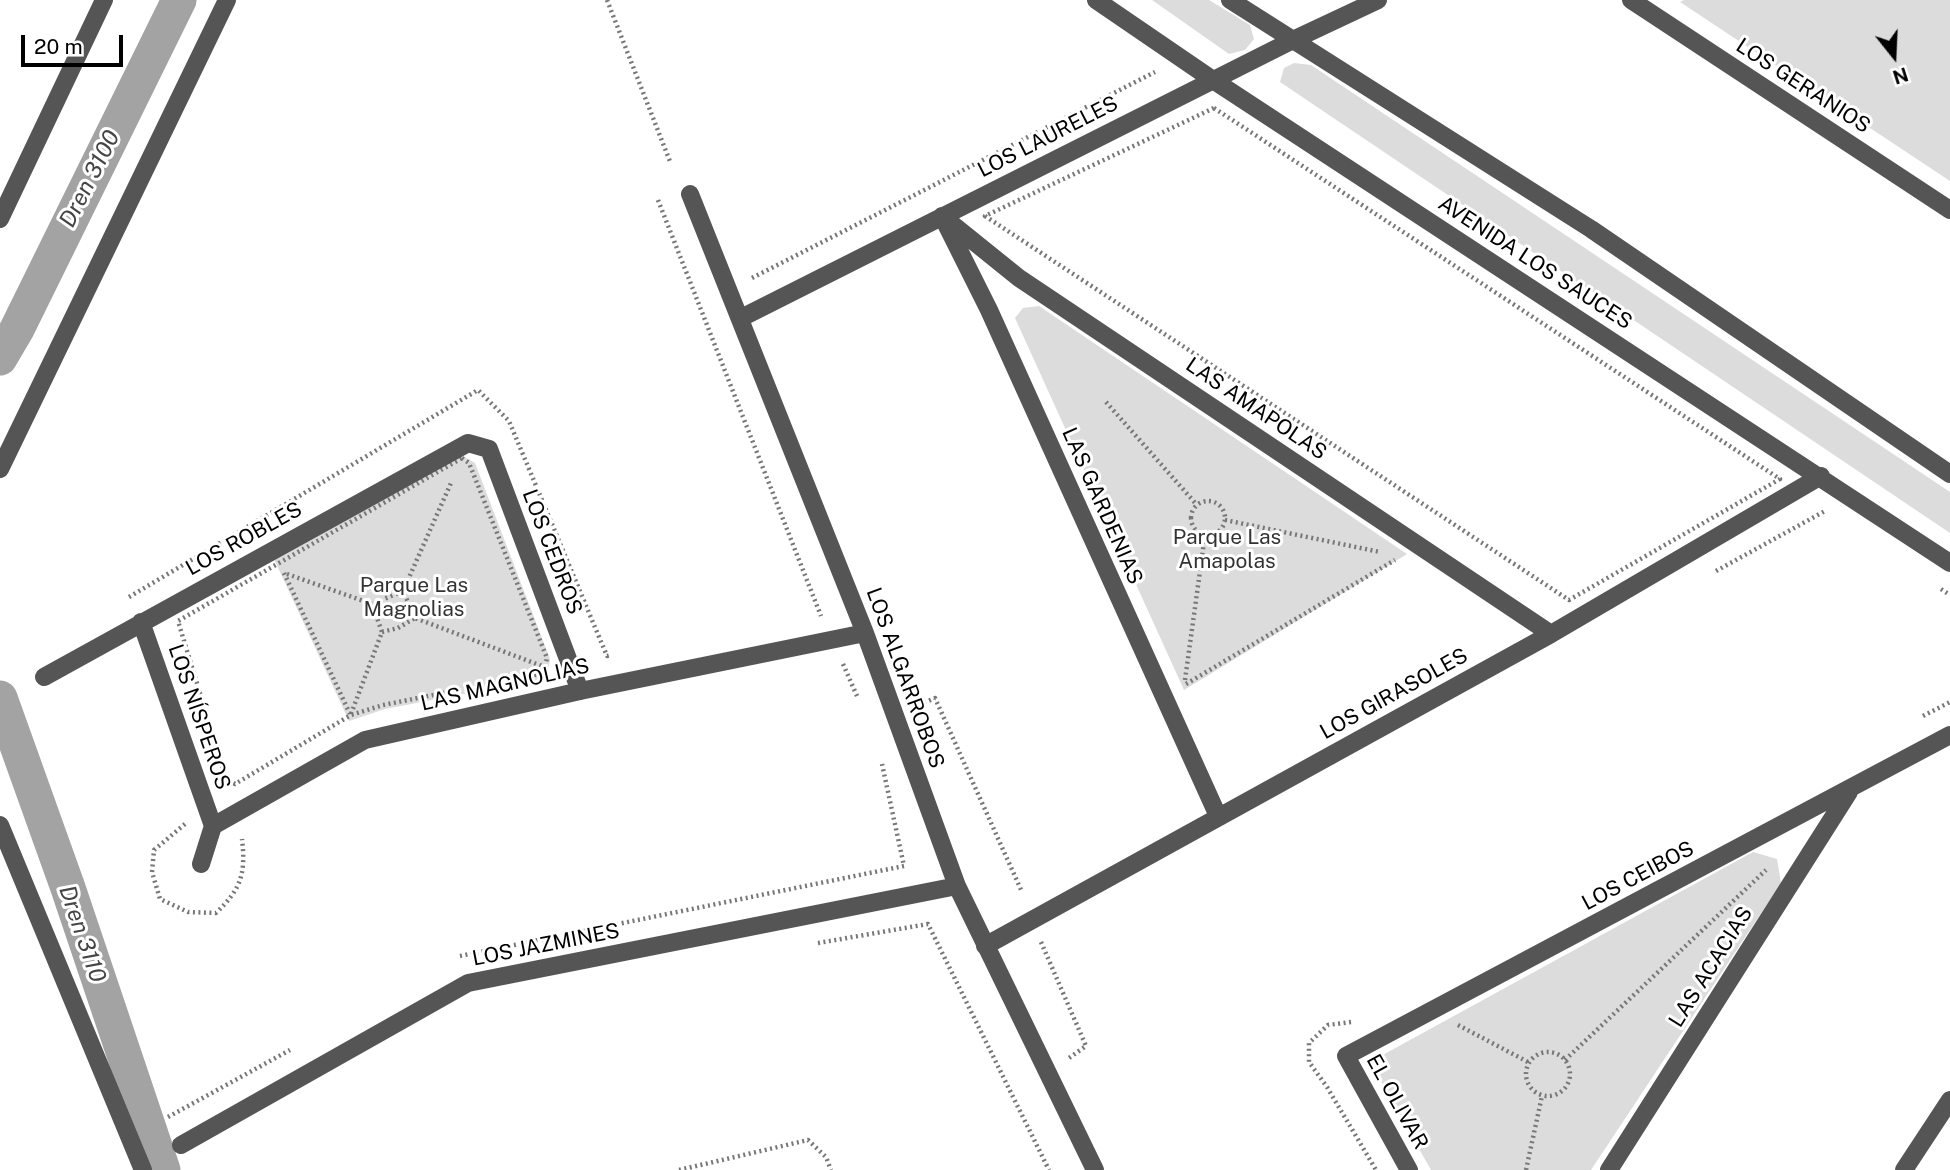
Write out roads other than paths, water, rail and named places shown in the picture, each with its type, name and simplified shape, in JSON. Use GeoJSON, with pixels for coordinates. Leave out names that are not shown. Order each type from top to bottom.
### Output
{"type":"FeatureCollection","features":[{"type":"Feature","properties":{"kind":"street"},"geometry":{"type":"LineString","coordinates":[[0,219],[104,0]]}},
{"type":"Feature","properties":{"kind":"street"},"geometry":{"type":"LineString","coordinates":[[0,469],[227,0]]}},
{"type":"Feature","properties":{"kind":"street","name":"AVENIDA LOS SAUCES"},"geometry":{"type":"LineString","coordinates":[[1096,0],[1213,80],[1950,563]]}},
{"type":"Feature","properties":{"kind":"street"},"geometry":{"type":"LineString","coordinates":[[1230,0],[1591,229],[1950,474]]}},
{"type":"Feature","properties":{"kind":"street","name":"LOS LAURELES"},"geometry":{"type":"LineString","coordinates":[[741,318],[1293,40],[1378,0]]}},
{"type":"Feature","properties":{"kind":"street","name":"LOS GERANIOS"},"geometry":{"type":"LineString","coordinates":[[1631,0],[1950,210]]}},
{"type":"Feature","properties":{"kind":"street","name":"LOS ALGARROBOS"},"geometry":{"type":"LineString","coordinates":[[690,194],[865,633],[957,886],[1095,1170]]}},
{"type":"Feature","properties":{"kind":"street","name":"LAS AMAPOLAS"},"geometry":{"type":"LineString","coordinates":[[942,216],[1019,278],[1551,634]]}},
{"type":"Feature","properties":{"kind":"street","name":"LAS GARDENIAS"},"geometry":{"type":"LineString","coordinates":[[942,216],[989,310],[1218,816]]}},
{"type":"Feature","properties":{"kind":"street","name":"LOS CEDROS"},"geometry":{"type":"LineString","coordinates":[[465,451],[489,449],[580,691]]}},
{"type":"Feature","properties":{"kind":"street","name":"LOS ROBLES"},"geometry":{"type":"LineString","coordinates":[[44,677],[141,622],[465,451]]}},
{"type":"Feature","properties":{"kind":"street","name":"LOS GIRASOLES"},"geometry":{"type":"LineString","coordinates":[[985,946],[1551,634],[1821,476]]}},
{"type":"Feature","properties":{"kind":"street","name":"LOS NÍSPEROS"},"geometry":{"type":"LineString","coordinates":[[141,622],[213,826]]}},
{"type":"Feature","properties":{"kind":"street","name":"LAS MAGNOLIAS"},"geometry":{"type":"LineString","coordinates":[[213,826],[365,740],[580,691],[865,633]]}},
{"type":"Feature","properties":{"kind":"street","name":"LOS CEIBOS"},"geometry":{"type":"LineString","coordinates":[[1346,1056],[1950,735]]}},
{"type":"Feature","properties":{"kind":"street","name":"LAS ACACIAS"},"geometry":{"type":"LineString","coordinates":[[1609,1170],[1851,789]]}},
{"type":"Feature","properties":{"kind":"street"},"geometry":{"type":"LineString","coordinates":[[0,825],[143,1170]]}},
{"type":"Feature","properties":{"kind":"street"},"geometry":{"type":"LineString","coordinates":[[201,864],[213,826]]}},
{"type":"Feature","properties":{"kind":"street","name":"LOS JAZMINES"},"geometry":{"type":"LineString","coordinates":[[181,1145],[468,983],[957,886]]}},
{"type":"Feature","properties":{"kind":"street","name":"EL OLIVAR"},"geometry":{"type":"LineString","coordinates":[[1346,1056],[1409,1170]]}},
{"type":"Feature","properties":{"kind":"street"},"geometry":{"type":"LineString","coordinates":[[1904,1170],[1950,1100]]}},
{"type":"Feature","properties":{"kind":"waterway","name":"Dren 3100"},"geometry":{"type":"LineString","coordinates":[[0,358],[17,329],[179,0]]}},
{"type":"Feature","properties":{"kind":"waterway","name":"Dren 3110"},"geometry":{"type":"LineString","coordinates":[[0,698],[68,888],[163,1170]]}},
{"type":"Feature","properties":{"kind":"park label","name":"Parque Las Amapolas"},"geometry":{"type":"Point","coordinates":[1227,550]}},
{"type":"Feature","properties":{"kind":"park label","name":"Parque Las Magnolias"},"geometry":{"type":"Point","coordinates":[414,598]}}]}
